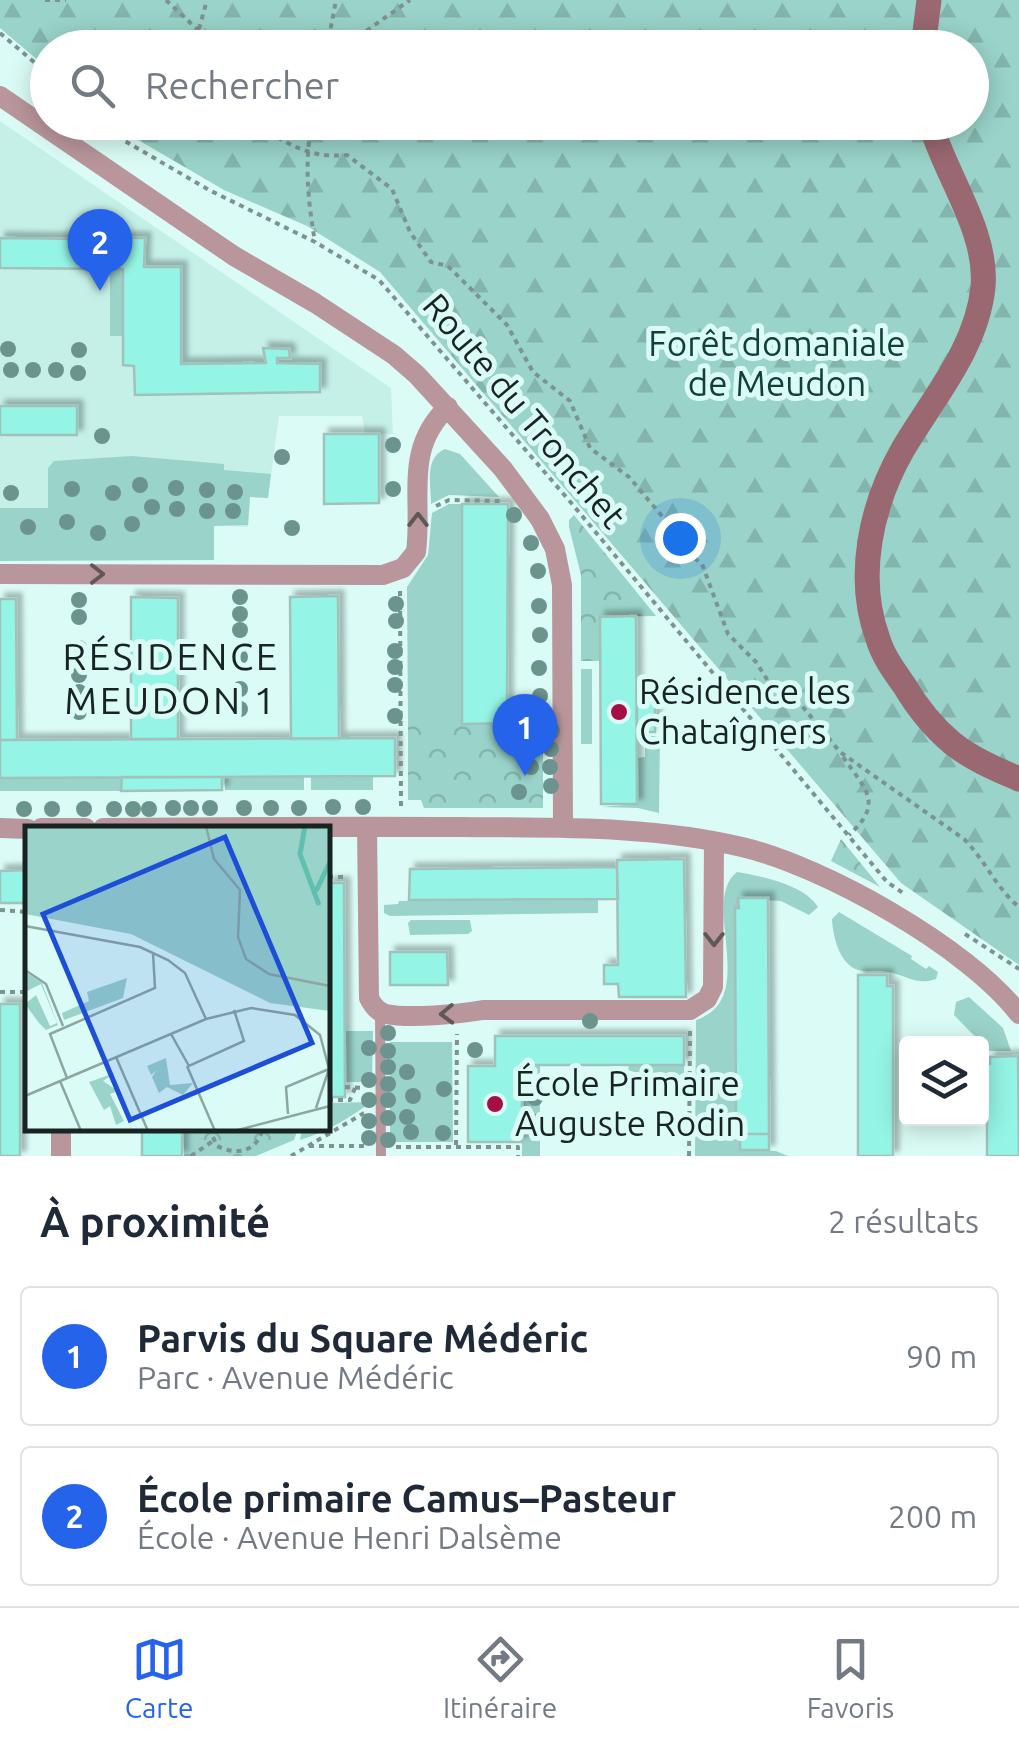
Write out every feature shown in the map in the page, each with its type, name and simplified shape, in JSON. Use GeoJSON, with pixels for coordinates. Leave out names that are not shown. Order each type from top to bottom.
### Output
{"type":"FeatureCollection","features":[{"type":"Feature","properties":{"kind":"main road"},"geometry":{"type":"LineString","coordinates":[[925,30],[928,0]]}},
{"type":"Feature","properties":{"kind":"main road"},"geometry":{"type":"LineString","coordinates":[[936,140],[974,233],[984,284],[970,336],[902,451],[885,488],[870,544],[869,606],[878,642],[888,661],[933,725],[953,744],[1019,780]]}},
{"type":"Feature","properties":{"kind":"street"},"geometry":{"type":"LineString","coordinates":[[0,96],[30,117]]}},
{"type":"Feature","properties":{"kind":"street"},"geometry":{"type":"LineString","coordinates":[[64,140],[234,256],[394,355],[448,407],[524,496],[555,549],[562,585],[562,828]]}},
{"type":"Feature","properties":{"kind":"street"},"geometry":{"type":"LineString","coordinates":[[0,574],[395,572],[416,552],[418,454],[432,421],[448,407]]}},
{"type":"Feature","properties":{"kind":"street"},"geometry":{"type":"LineString","coordinates":[[330,827],[562,828],[670,835],[743,847],[838,884],[922,932],[992,986],[1019,1014]]}},
{"type":"Feature","properties":{"kind":"street"},"geometry":{"type":"LineString","coordinates":[[367,827],[369,998],[386,1014],[690,1010],[707,999],[714,987],[714,842]]}},
{"type":"Feature","properties":{"kind":"lane"},"geometry":{"type":"LineString","coordinates":[[380,1012],[380,1151]]}},
{"type":"Feature","properties":{"kind":"path"},"geometry":{"type":"LineString","coordinates":[[46,0],[66,0]]}},
{"type":"Feature","properties":{"kind":"path"},"geometry":{"type":"LineString","coordinates":[[166,0],[198,30],[207,0]]}},
{"type":"Feature","properties":{"kind":"path"},"geometry":{"type":"LineString","coordinates":[[330,30],[336,0]]}},
{"type":"Feature","properties":{"kind":"path"},"geometry":{"type":"LineString","coordinates":[[368,30],[410,0]]}},
{"type":"Feature","properties":{"kind":"path"},"geometry":{"type":"LineString","coordinates":[[0,33],[30,59]]}},
{"type":"Feature","properties":{"kind":"path","name":"Route du Tronchet"},"geometry":{"type":"LineString","coordinates":[[123,140],[380,280],[886,882],[917,902]]}},
{"type":"Feature","properties":{"kind":"path"},"geometry":{"type":"LineString","coordinates":[[283,140],[324,158],[347,155],[392,188],[410,232],[431,262],[448,266],[507,325],[533,372],[570,400],[590,448],[629,476],[667,522],[674,542],[702,564],[728,634],[756,662],[768,681],[793,695],[808,710],[867,791],[871,806],[866,819],[849,836]]}},
{"type":"Feature","properties":{"kind":"path"},"geometry":{"type":"LineString","coordinates":[[309,140],[308,198],[316,242]]}},
{"type":"Feature","properties":{"kind":"path"},"geometry":{"type":"LineString","coordinates":[[418,515],[449,500],[514,501],[524,496]]}},
{"type":"Feature","properties":{"kind":"path"},"geometry":{"type":"LineString","coordinates":[[395,572],[401,594],[401,826]]}},
{"type":"Feature","properties":{"kind":"path"},"geometry":{"type":"LineString","coordinates":[[840,752],[964,839],[1005,895],[1019,907]]}},
{"type":"Feature","properties":{"kind":"path"},"geometry":{"type":"LineString","coordinates":[[0,910],[25,912]]}},
{"type":"Feature","properties":{"kind":"path"},"geometry":{"type":"LineString","coordinates":[[963,933],[1019,969]]}},
{"type":"Feature","properties":{"kind":"path"},"geometry":{"type":"LineString","coordinates":[[689,1156],[690,1010]]}},
{"type":"Feature","properties":{"kind":"path"},"geometry":{"type":"LineString","coordinates":[[456,1147],[457,1014]]}},
{"type":"Feature","properties":{"kind":"path"},"geometry":{"type":"LineString","coordinates":[[330,1100],[350,1100],[355,1088],[345,1088]]}},
{"type":"Feature","properties":{"kind":"path"},"geometry":{"type":"LineString","coordinates":[[291,1156],[359,1117],[380,1099]]}},
{"type":"Feature","properties":{"kind":"path"},"geometry":{"type":"LineString","coordinates":[[209,1131],[225,1151],[242,1152],[257,1143],[262,1131]]}},
{"type":"Feature","properties":{"kind":"path"},"geometry":{"type":"LineString","coordinates":[[191,1156],[214,1141]]}},
{"type":"Feature","properties":{"kind":"path"},"geometry":{"type":"LineString","coordinates":[[308,1146],[380,1151],[518,1147],[518,1156]]}},
{"type":"Feature","properties":{"kind":"shaded area"},"geometry":{"type":"Polygon","coordinates":[[[0,121],[391,388],[393,434],[365,434],[362,416],[279,416],[268,498],[250,497],[248,527],[214,525],[214,548],[0,548],[0,121]]]}},
{"type":"Feature","properties":{"kind":"green space","name":"Forêt domaniale de Meudon"},"geometry":{"type":"Polygon","coordinates":[[[0,0],[1019,0],[1019,965],[901,883],[380,272],[307,226],[224,190],[138,140],[989,140],[989,30],[30,30],[30,54],[0,28],[0,0]]]}},
{"type":"Feature","properties":{"kind":"green space"},"geometry":{"type":"Polygon","coordinates":[[[110,268],[123,269],[123,336],[110,336],[110,268]]]}},
{"type":"Feature","properties":{"kind":"green space"},"geometry":{"type":"Polygon","coordinates":[[[445,449],[460,454],[499,497],[449,495],[431,504],[431,465],[445,449]]]}},
{"type":"Feature","properties":{"kind":"green space"},"geometry":{"type":"Polygon","coordinates":[[[132,456],[224,464],[224,470],[271,474],[268,498],[250,497],[248,525],[214,526],[214,560],[0,561],[0,508],[48,508],[48,468],[54,461],[132,456]]]}},
{"type":"Feature","properties":{"kind":"green space"},"geometry":{"type":"Polygon","coordinates":[[[449,504],[462,504],[462,724],[408,724],[407,587],[428,555],[432,513],[449,504]]]}},
{"type":"Feature","properties":{"kind":"green space"},"geometry":{"type":"Polygon","coordinates":[[[574,515],[656,616],[600,617],[600,661],[581,661],[581,575],[569,527],[574,515]]]}},
{"type":"Feature","properties":{"kind":"green space"},"geometry":{"type":"Polygon","coordinates":[[[581,669],[592,669],[592,744],[581,744],[581,669]]]}},
{"type":"Feature","properties":{"kind":"green space"},"geometry":{"type":"Polygon","coordinates":[[[543,723],[543,808],[424,808],[421,800],[408,800],[408,724],[543,723]]]}},
{"type":"Feature","properties":{"kind":"green space"},"geometry":{"type":"Polygon","coordinates":[[[645,736],[660,736],[659,813],[601,807],[637,804],[637,758],[645,757],[645,736]]]}},
{"type":"Feature","properties":{"kind":"green space"},"geometry":{"type":"Polygon","coordinates":[[[311,776],[373,776],[373,790],[311,790],[311,776]]]}},
{"type":"Feature","properties":{"kind":"green space"},"geometry":{"type":"Polygon","coordinates":[[[122,777],[121,791],[0,791],[0,778],[122,777]]]}},
{"type":"Feature","properties":{"kind":"green space"},"geometry":{"type":"Polygon","coordinates":[[[225,777],[304,777],[304,790],[225,790],[225,777]]]}},
{"type":"Feature","properties":{"kind":"green space"},"geometry":{"type":"Polygon","coordinates":[[[841,839],[880,887],[831,861],[841,839]]]}},
{"type":"Feature","properties":{"kind":"green space"},"geometry":{"type":"Polygon","coordinates":[[[737,872],[793,887],[818,907],[809,915],[781,901],[738,899],[739,908],[735,908],[740,1150],[776,1151],[788,1156],[695,1156],[696,1020],[715,1009],[724,992],[728,972],[724,904],[727,886],[737,872]]]}},
{"type":"Feature","properties":{"kind":"green space"},"geometry":{"type":"Polygon","coordinates":[[[598,899],[598,913],[384,913],[384,905],[399,901],[598,899]]]}},
{"type":"Feature","properties":{"kind":"green space"},"geometry":{"type":"Polygon","coordinates":[[[839,912],[912,956],[926,969],[929,966],[938,972],[936,979],[917,981],[849,965],[834,935],[832,919],[839,912]]]}},
{"type":"Feature","properties":{"kind":"green space"},"geometry":{"type":"Polygon","coordinates":[[[411,920],[470,920],[472,931],[410,935],[411,920]]]}},
{"type":"Feature","properties":{"kind":"green space"},"geometry":{"type":"Polygon","coordinates":[[[969,997],[1003,1028],[1011,1051],[989,1051],[989,1036],[974,1036],[954,1015],[956,1002],[969,997]]]}},
{"type":"Feature","properties":{"kind":"green space"},"geometry":{"type":"Polygon","coordinates":[[[345,1031],[373,1031],[372,1082],[345,1082],[345,1031]]]}},
{"type":"Feature","properties":{"kind":"green space"},"geometry":{"type":"Polygon","coordinates":[[[390,1042],[452,1042],[453,1142],[390,1142],[390,1042]]]}},
{"type":"Feature","properties":{"kind":"green space"},"geometry":{"type":"Polygon","coordinates":[[[522,1065],[540,1065],[540,1156],[522,1156],[522,1065]]]}},
{"type":"Feature","properties":{"kind":"green space"},"geometry":{"type":"Polygon","coordinates":[[[629,1065],[684,1065],[684,1088],[628,1070],[629,1065]]]}},
{"type":"Feature","properties":{"kind":"green space"},"geometry":{"type":"Polygon","coordinates":[[[371,1102],[330,1128],[330,1103],[371,1102]]]}},
{"type":"Feature","properties":{"kind":"green space"},"geometry":{"type":"Polygon","coordinates":[[[183,1131],[297,1131],[294,1140],[256,1156],[184,1156],[183,1131]]]}},
{"type":"Feature","properties":{"kind":"green space"},"geometry":{"type":"Polygon","coordinates":[[[302,1131],[323,1131],[319,1133],[300,1140],[302,1131]]]}},
{"type":"Feature","properties":{"kind":"building"},"geometry":{"type":"Polygon","coordinates":[[[78,221],[106,221],[107,232],[93,232],[92,238],[145,238],[144,267],[181,267],[181,364],[266,363],[263,348],[289,349],[290,358],[277,358],[277,363],[320,364],[320,392],[135,395],[134,366],[123,365],[123,269],[0,268],[0,238],[81,239],[78,221]]]}},
{"type":"Feature","properties":{"kind":"building"},"geometry":{"type":"Polygon","coordinates":[[[0,406],[77,406],[77,435],[0,435],[0,406]]]}},
{"type":"Feature","properties":{"kind":"building"},"geometry":{"type":"Polygon","coordinates":[[[324,434],[379,434],[379,503],[324,504],[324,434]]]}},
{"type":"Feature","properties":{"kind":"building"},"geometry":{"type":"Polygon","coordinates":[[[462,504],[508,504],[507,723],[462,724],[462,504]]]}},
{"type":"Feature","properties":{"kind":"building"},"geometry":{"type":"Polygon","coordinates":[[[338,596],[339,739],[291,739],[290,597],[338,596]]]}},
{"type":"Feature","properties":{"kind":"building"},"geometry":{"type":"Polygon","coordinates":[[[131,597],[178,598],[178,739],[131,739],[131,597]]]}},
{"type":"Feature","properties":{"kind":"building"},"geometry":{"type":"Polygon","coordinates":[[[0,599],[16,599],[17,740],[0,740],[0,599]]]}},
{"type":"Feature","properties":{"kind":"building","name":"Résidence les Chataîgners"},"geometry":{"type":"Polygon","coordinates":[[[636,616],[637,804],[601,804],[600,617],[636,616]]]}},
{"type":"Feature","properties":{"kind":"building"},"geometry":{"type":"Polygon","coordinates":[[[637,691],[655,691],[655,732],[637,732],[637,691]]]}},
{"type":"Feature","properties":{"kind":"building"},"geometry":{"type":"Polygon","coordinates":[[[395,738],[395,776],[0,778],[0,740],[395,738]]]}},
{"type":"Feature","properties":{"kind":"building"},"geometry":{"type":"Polygon","coordinates":[[[122,777],[222,777],[222,790],[121,791],[122,777]]]}},
{"type":"Feature","properties":{"kind":"building"},"geometry":{"type":"Polygon","coordinates":[[[684,859],[686,997],[619,997],[618,984],[604,984],[604,965],[618,965],[617,860],[684,859]]]}},
{"type":"Feature","properties":{"kind":"building"},"geometry":{"type":"Polygon","coordinates":[[[617,867],[618,899],[409,900],[410,869],[617,867]]]}},
{"type":"Feature","properties":{"kind":"building"},"geometry":{"type":"Polygon","coordinates":[[[25,870],[25,903],[0,903],[0,871],[25,870]]]}},
{"type":"Feature","properties":{"kind":"building"},"geometry":{"type":"Polygon","coordinates":[[[330,883],[344,883],[345,1097],[330,1097],[330,883]]]}},
{"type":"Feature","properties":{"kind":"building"},"geometry":{"type":"Polygon","coordinates":[[[738,898],[768,898],[769,1134],[740,1134],[740,1125],[736,1125],[738,898]]]}},
{"type":"Feature","properties":{"kind":"building"},"geometry":{"type":"Polygon","coordinates":[[[390,952],[447,952],[448,985],[390,985],[390,952]]]}},
{"type":"Feature","properties":{"kind":"building"},"geometry":{"type":"Polygon","coordinates":[[[858,975],[887,975],[887,986],[893,986],[893,1156],[858,1156],[858,975]]]}},
{"type":"Feature","properties":{"kind":"building"},"geometry":{"type":"Polygon","coordinates":[[[0,1004],[20,1004],[20,1156],[0,1156],[0,1004]]]}},
{"type":"Feature","properties":{"kind":"building","name":"École Primaire Auguste Rodin"},"geometry":{"type":"Polygon","coordinates":[[[495,1036],[684,1036],[684,1065],[522,1065],[522,1142],[468,1142],[468,1066],[495,1066],[495,1036]]]}},
{"type":"Feature","properties":{"kind":"building"},"geometry":{"type":"Polygon","coordinates":[[[1018,1056],[1019,1156],[987,1156],[990,1057],[1018,1056]]]}},
{"type":"Feature","properties":{"kind":"building"},"geometry":{"type":"Polygon","coordinates":[[[142,1131],[182,1131],[182,1156],[142,1156],[142,1131]]]}},
{"type":"Feature","properties":{"kind":"building"},"geometry":{"type":"Polygon","coordinates":[[[740,1134],[769,1134],[769,1150],[740,1150],[740,1134]]]}},
{"type":"Feature","properties":{"kind":"place","name":"École primaire Camus–Pasteur"},"geometry":{"type":"Point","coordinates":[100,291]}},
{"type":"Feature","properties":{"kind":"place","name":"Résidence les Chataîgners"},"geometry":{"type":"Point","coordinates":[619,712]}},
{"type":"Feature","properties":{"kind":"place","name":"Parvis du Square Médéric"},"geometry":{"type":"Point","coordinates":[525,776]}},
{"type":"Feature","properties":{"kind":"place","name":"École Primaire Auguste Rodin"},"geometry":{"type":"Point","coordinates":[495,1104]}},
{"type":"Feature","properties":{"kind":"district","name":"RÉSIDENCE MEUDON 1"},"geometry":{"type":"Point","coordinates":[171,679]}}]}
